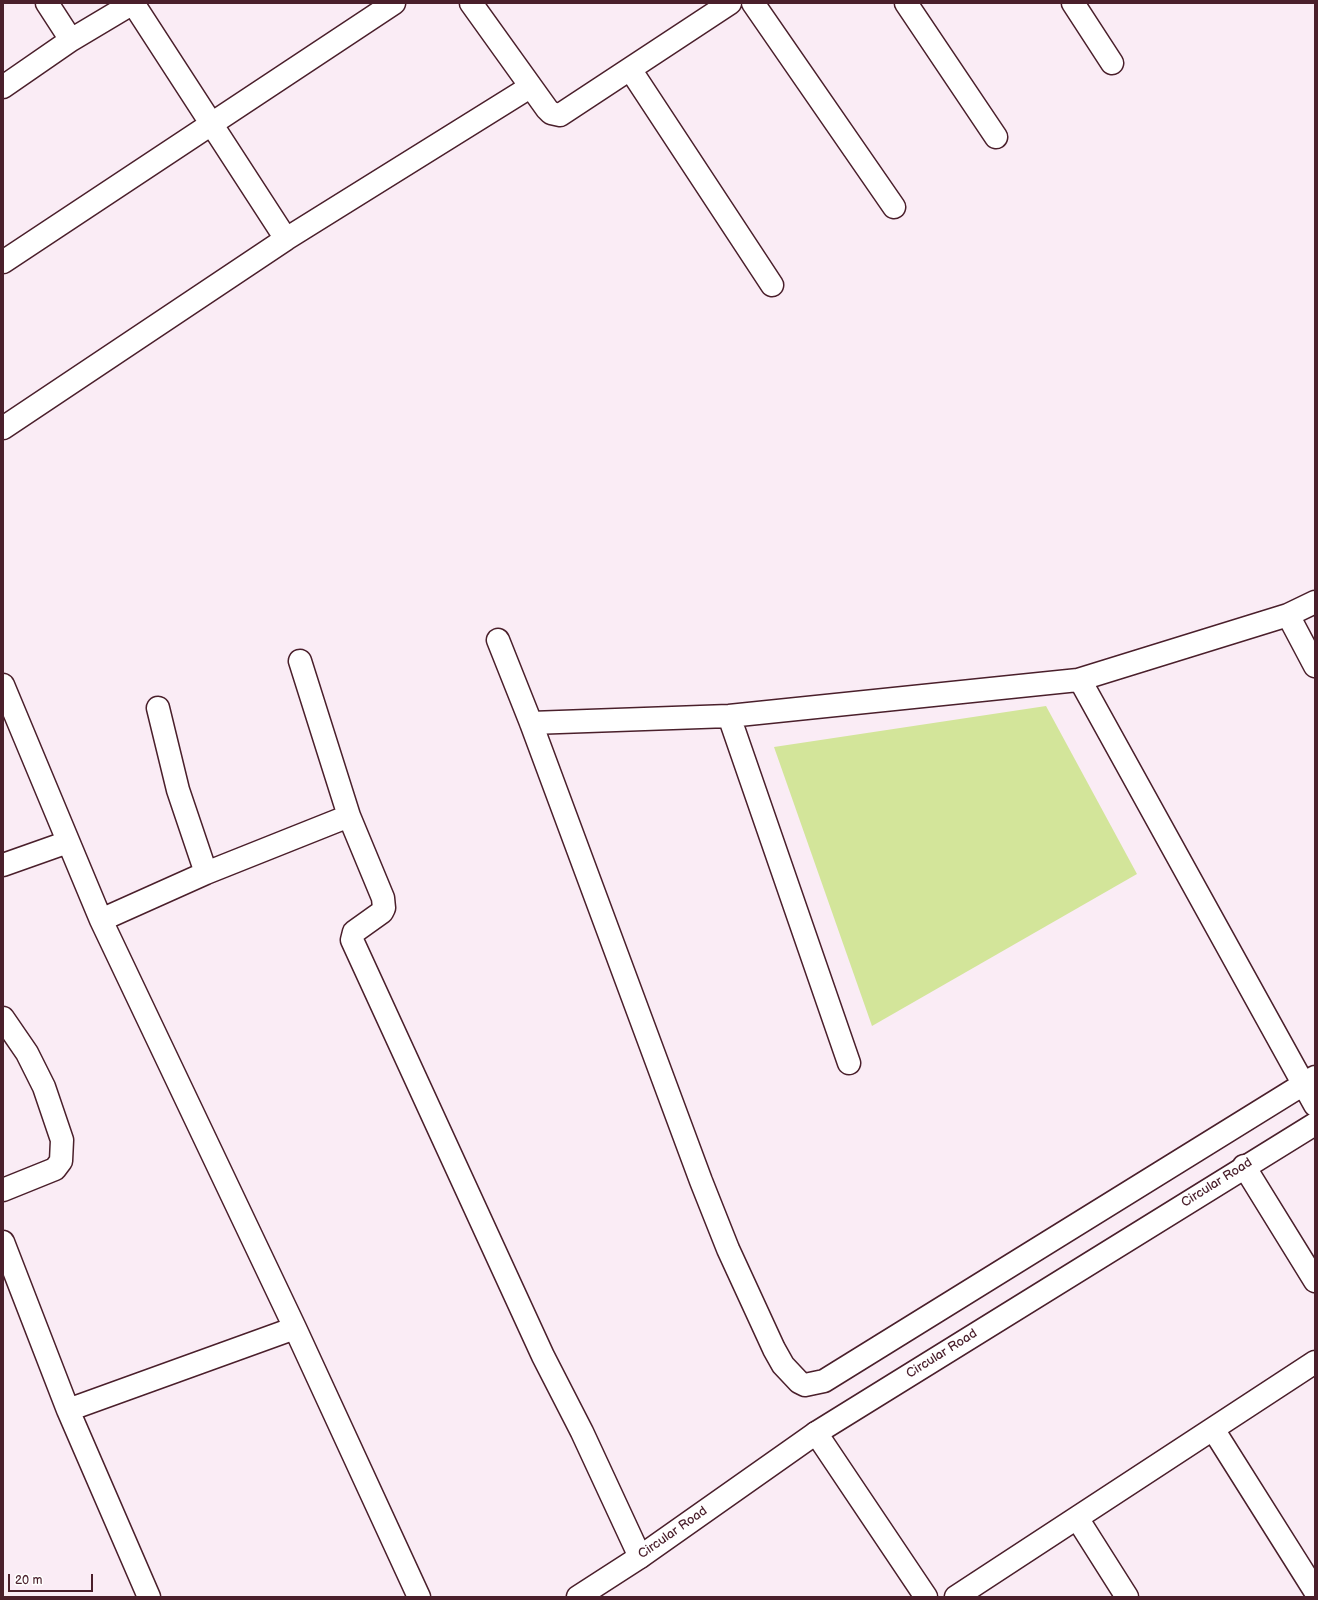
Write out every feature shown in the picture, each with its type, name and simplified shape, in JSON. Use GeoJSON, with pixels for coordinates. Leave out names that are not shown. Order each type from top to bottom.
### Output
{"type":"FeatureCollection","features":[{"type":"Feature","properties":{"kind":"street"},"geometry":{"type":"LineString","coordinates":[[47,3],[71,40]]}},
{"type":"Feature","properties":{"kind":"street"},"geometry":{"type":"LineString","coordinates":[[3,87],[71,40],[133,3],[286,239]]}},
{"type":"Feature","properties":{"kind":"street"},"geometry":{"type":"LineString","coordinates":[[3,262],[394,3]]}},
{"type":"Feature","properties":{"kind":"street"},"geometry":{"type":"LineString","coordinates":[[471,3],[546,109],[551,113],[560,115],[730,3]]}},
{"type":"Feature","properties":{"kind":"street"},"geometry":{"type":"LineString","coordinates":[[753,3],[894,207]]}},
{"type":"Feature","properties":{"kind":"street"},"geometry":{"type":"LineString","coordinates":[[906,3],[996,137]]}},
{"type":"Feature","properties":{"kind":"street"},"geometry":{"type":"LineString","coordinates":[[1073,3],[1112,64]]}},
{"type":"Feature","properties":{"kind":"street"},"geometry":{"type":"LineString","coordinates":[[630,70],[772,285]]}},
{"type":"Feature","properties":{"kind":"street"},"geometry":{"type":"LineString","coordinates":[[3,428],[286,239],[530,87]]}},
{"type":"Feature","properties":{"kind":"street"},"geometry":{"type":"LineString","coordinates":[[531,723],[729,716],[1080,680],[1288,615],[1315,602]]}},
{"type":"Feature","properties":{"kind":"street"},"geometry":{"type":"LineString","coordinates":[[1288,615],[1315,666]]}},
{"type":"Feature","properties":{"kind":"street"},"geometry":{"type":"LineString","coordinates":[[498,640],[531,723],[706,1195],[774,1350],[783,1365],[799,1382],[805,1384],[824,1381],[1309,1081]]}},
{"type":"Feature","properties":{"kind":"street"},"geometry":{"type":"LineString","coordinates":[[300,661],[350,816],[384,898],[384,908],[378,915],[354,932],[352,940],[543,1356],[582,1432],[640,1556]]}},
{"type":"Feature","properties":{"kind":"street"},"geometry":{"type":"LineString","coordinates":[[1080,680],[1309,1081],[1315,1105]]}},
{"type":"Feature","properties":{"kind":"street"},"geometry":{"type":"LineString","coordinates":[[3,685],[101,920],[295,1328],[419,1597]]}},
{"type":"Feature","properties":{"kind":"street"},"geometry":{"type":"LineString","coordinates":[[158,708],[178,790],[206,874]]}},
{"type":"Feature","properties":{"kind":"street"},"geometry":{"type":"LineString","coordinates":[[729,716],[849,1063]]}},
{"type":"Feature","properties":{"kind":"street"},"geometry":{"type":"LineString","coordinates":[[101,920],[206,874],[350,816]]}},
{"type":"Feature","properties":{"kind":"street"},"geometry":{"type":"LineString","coordinates":[[3,864],[68,842]]}},
{"type":"Feature","properties":{"kind":"street"},"geometry":{"type":"LineString","coordinates":[[3,1018],[27,1053],[44,1087],[62,1140],[61,1161],[55,1169],[3,1190]]}},
{"type":"Feature","properties":{"kind":"street","name":"Circular Road"},"geometry":{"type":"LineString","coordinates":[[578,1597],[640,1556],[816,1433],[1244,1166],[1315,1124]]}},
{"type":"Feature","properties":{"kind":"street"},"geometry":{"type":"LineString","coordinates":[[1244,1166],[1315,1281]]}},
{"type":"Feature","properties":{"kind":"street"},"geometry":{"type":"LineString","coordinates":[[3,1242],[68,1410],[149,1597]]}},
{"type":"Feature","properties":{"kind":"street"},"geometry":{"type":"LineString","coordinates":[[68,1410],[295,1328]]}},
{"type":"Feature","properties":{"kind":"street"},"geometry":{"type":"LineString","coordinates":[[956,1597],[1315,1362]]}},
{"type":"Feature","properties":{"kind":"street"},"geometry":{"type":"LineString","coordinates":[[1213,1429],[1315,1591]]}},
{"type":"Feature","properties":{"kind":"street"},"geometry":{"type":"LineString","coordinates":[[816,1433],[926,1597]]}},
{"type":"Feature","properties":{"kind":"street"},"geometry":{"type":"LineString","coordinates":[[1077,1518],[1127,1597]]}},
{"type":"Feature","properties":{"kind":"green space"},"geometry":{"type":"Polygon","coordinates":[[[1046,706],[1137,874],[872,1026],[774,747],[1046,706]]]}}]}
